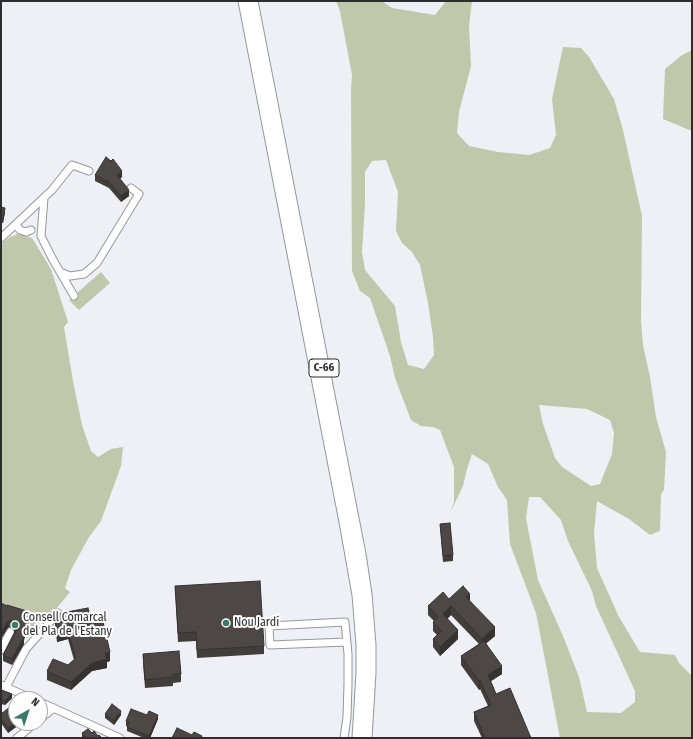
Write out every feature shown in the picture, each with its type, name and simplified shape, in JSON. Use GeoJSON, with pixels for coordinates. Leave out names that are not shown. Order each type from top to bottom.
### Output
{"type":"FeatureCollection","features":[{"type":"Feature","properties":{"kind":"highway","name":"C-66"},"geometry":{"type":"LineString","coordinates":[[244,1],[353,561],[366,662],[368,717],[366,738]]}},
{"type":"Feature","properties":{"kind":"highway","name":"C-66"},"geometry":{"type":"LineString","coordinates":[[252,1],[362,566],[368,610],[366,662],[358,738]]}},
{"type":"Feature","properties":{"kind":"highway"},"geometry":{"type":"LineString","coordinates":[[352,738],[357,675],[366,662],[373,675],[372,738]]}},
{"type":"Feature","properties":{"kind":"street"},"geometry":{"type":"LineString","coordinates":[[1,238],[52,190],[72,164],[89,171]]}},
{"type":"Feature","properties":{"kind":"street"},"geometry":{"type":"LineString","coordinates":[[60,272],[70,276],[84,274],[96,263],[139,194],[131,188]]}},
{"type":"Feature","properties":{"kind":"street"},"geometry":{"type":"LineString","coordinates":[[44,198],[41,236],[74,296]]}},
{"type":"Feature","properties":{"kind":"street"},"geometry":{"type":"LineString","coordinates":[[16,225],[20,230],[26,232],[31,230]]}},
{"type":"Feature","properties":{"kind":"street"},"geometry":{"type":"LineString","coordinates":[[15,691],[4,686],[26,649],[58,613]]}},
{"type":"Feature","properties":{"kind":"street"},"geometry":{"type":"LineString","coordinates":[[344,738],[347,717],[348,684],[347,642],[345,622],[269,626],[270,646],[347,642]]}},
{"type":"Feature","properties":{"kind":"street"},"geometry":{"type":"LineString","coordinates":[[1,650],[10,632]]}},
{"type":"Feature","properties":{"kind":"street"},"geometry":{"type":"LineString","coordinates":[[48,705],[120,738]]}},
{"type":"Feature","properties":{"kind":"street"},"geometry":{"type":"LineString","coordinates":[[48,713],[54,708]]}},
{"type":"Feature","properties":{"kind":"street"},"geometry":{"type":"LineString","coordinates":[[16,738],[25,731]]}},
{"type":"Feature","properties":{"kind":"green space"},"geometry":{"type":"Polygon","coordinates":[[[336,1],[382,1],[392,8],[435,15],[446,1],[472,1],[469,26],[471,66],[459,112],[457,133],[469,146],[498,152],[529,155],[550,148],[556,135],[552,99],[563,47],[581,48],[589,57],[614,99],[623,130],[642,216],[641,321],[643,345],[650,377],[656,417],[666,452],[664,490],[661,494],[660,531],[650,535],[629,519],[597,501],[594,533],[597,568],[619,617],[640,652],[675,655],[679,663],[692,676],[692,736],[689,738],[560,738],[536,613],[510,544],[507,500],[498,487],[488,464],[472,454],[463,486],[450,513],[454,502],[454,467],[440,430],[433,427],[421,426],[411,420],[395,378],[390,356],[370,298],[360,291],[352,271],[352,75],[340,11],[336,1]],[[386,160],[372,161],[365,172],[362,252],[365,270],[395,306],[401,342],[408,365],[424,369],[434,355],[428,303],[420,265],[412,252],[402,243],[396,231],[398,192],[386,160]],[[539,405],[543,424],[555,458],[562,467],[591,486],[600,484],[612,454],[614,433],[610,420],[587,409],[539,405]],[[529,497],[526,518],[538,580],[563,636],[579,677],[587,712],[621,713],[635,702],[635,691],[596,606],[592,591],[568,541],[561,520],[540,497],[529,497]]]}},
{"type":"Feature","properties":{"kind":"green space"},"geometry":{"type":"Polygon","coordinates":[[[692,50],[692,131],[663,119],[665,69],[682,55],[692,50]]]}},
{"type":"Feature","properties":{"kind":"green space"},"geometry":{"type":"Polygon","coordinates":[[[18,234],[32,238],[51,269],[68,322],[64,327],[73,381],[82,425],[91,451],[98,457],[111,449],[123,447],[121,466],[101,521],[89,537],[71,570],[65,588],[70,592],[47,620],[43,619],[27,638],[32,616],[1,606],[1,244],[10,237],[18,234]]]}},
{"type":"Feature","properties":{"kind":"green space"},"geometry":{"type":"Polygon","coordinates":[[[101,272],[110,283],[79,310],[69,300],[101,272]]]}},
{"type":"Feature","properties":{"kind":"building"},"geometry":{"type":"Polygon","coordinates":[[[106,157],[111,161],[113,159],[122,171],[117,175],[129,190],[121,196],[109,182],[95,175],[106,157]]]}},
{"type":"Feature","properties":{"kind":"building"},"geometry":{"type":"Polygon","coordinates":[[[1,207],[5,208],[3,219],[1,218],[1,207]]]}},
{"type":"Feature","properties":{"kind":"building"},"geometry":{"type":"Polygon","coordinates":[[[450,523],[453,555],[443,556],[440,524],[450,523]]]}},
{"type":"Feature","properties":{"kind":"building"},"geometry":{"type":"Polygon","coordinates":[[[260,581],[264,646],[197,650],[196,632],[178,633],[175,586],[260,581]]]}},
{"type":"Feature","properties":{"kind":"building"},"geometry":{"type":"Polygon","coordinates":[[[463,586],[470,594],[466,597],[495,627],[482,639],[451,606],[443,614],[458,630],[440,647],[433,639],[441,631],[433,622],[438,617],[428,606],[443,592],[449,599],[463,586]]]}},
{"type":"Feature","properties":{"kind":"building"},"geometry":{"type":"Polygon","coordinates":[[[1,603],[30,612],[24,637],[12,659],[3,655],[17,629],[14,628],[14,623],[12,621],[8,621],[1,633],[1,603]]]}},
{"type":"Feature","properties":{"kind":"building"},"geometry":{"type":"Polygon","coordinates":[[[88,608],[92,624],[103,622],[110,652],[105,653],[107,659],[92,663],[71,682],[47,671],[53,659],[68,665],[76,658],[68,631],[57,633],[55,616],[56,614],[88,608]]]}},
{"type":"Feature","properties":{"kind":"building"},"geometry":{"type":"Polygon","coordinates":[[[484,641],[502,666],[488,675],[496,694],[510,688],[531,738],[485,738],[474,712],[491,705],[480,680],[479,681],[461,656],[484,641]]]}},
{"type":"Feature","properties":{"kind":"building"},"geometry":{"type":"Polygon","coordinates":[[[179,651],[181,674],[173,674],[173,677],[145,680],[143,654],[179,651]]]}},
{"type":"Feature","properties":{"kind":"building"},"geometry":{"type":"Polygon","coordinates":[[[1,690],[8,693],[8,698],[5,701],[1,700],[1,690]]]}},
{"type":"Feature","properties":{"kind":"building"},"geometry":{"type":"Polygon","coordinates":[[[112,704],[121,711],[114,721],[105,714],[112,704]]]}},
{"type":"Feature","properties":{"kind":"building"},"geometry":{"type":"Polygon","coordinates":[[[8,709],[8,728],[1,719],[1,714],[8,709]]]}},
{"type":"Feature","properties":{"kind":"building"},"geometry":{"type":"Polygon","coordinates":[[[131,709],[147,715],[149,711],[158,715],[149,736],[127,727],[129,723],[126,721],[131,709]]]}},
{"type":"Feature","properties":{"kind":"building"},"geometry":{"type":"Polygon","coordinates":[[[177,728],[192,735],[194,732],[202,736],[201,738],[172,738],[177,728]]]}},
{"type":"Feature","properties":{"kind":"building"},"geometry":{"type":"Polygon","coordinates":[[[88,729],[92,733],[94,731],[102,738],[86,738],[82,733],[88,729]]]}},
{"type":"Feature","properties":{"kind":"place","name":"Nou Jardí"},"geometry":{"type":"Point","coordinates":[226,623]}},
{"type":"Feature","properties":{"kind":"place","name":"Consell Comarcal del Pla de l'Estany"},"geometry":{"type":"Point","coordinates":[15,625]}}]}
